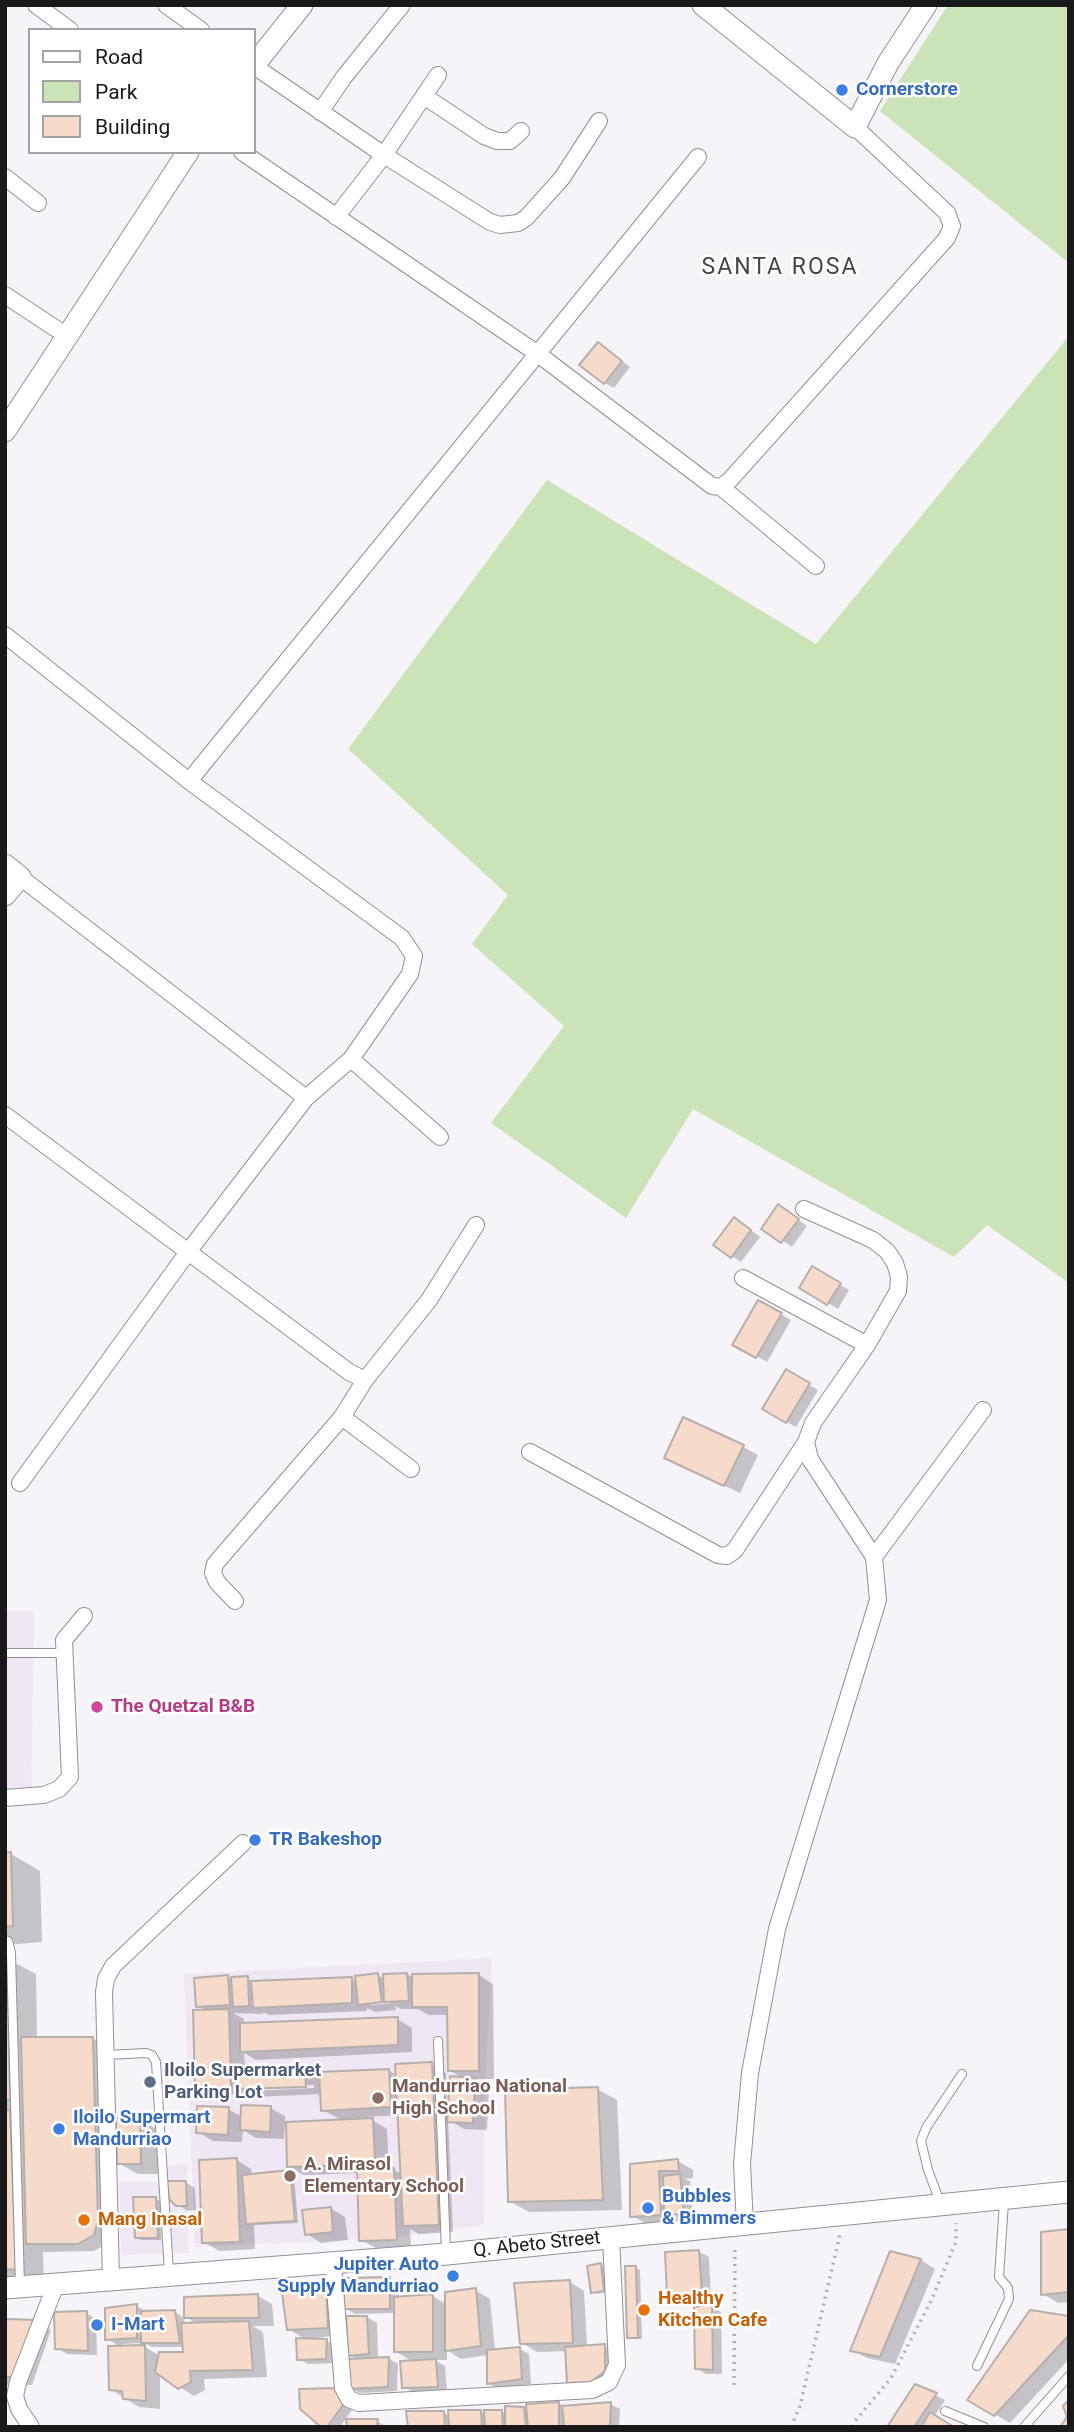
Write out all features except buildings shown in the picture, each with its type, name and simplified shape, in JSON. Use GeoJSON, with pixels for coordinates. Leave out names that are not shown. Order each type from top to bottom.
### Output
{"type":"FeatureCollection","features":[{"type":"Feature","properties":{"kind":"main road"},"geometry":{"type":"LineString","coordinates":[[703,5],[855,127],[894,53],[926,5]]}},
{"type":"Feature","properties":{"kind":"main road"},"geometry":{"type":"LineString","coordinates":[[256,63],[299,6]]}},
{"type":"Feature","properties":{"kind":"main road"},"geometry":{"type":"LineString","coordinates":[[5,431],[187,154]]}},
{"type":"Feature","properties":{"kind":"main road"},"geometry":{"type":"LineString","coordinates":[[5,895],[13,871]]}},
{"type":"Feature","properties":{"kind":"main road","name":"Q. Abeto Street"},"geometry":{"type":"LineString","coordinates":[[13,2287],[447,2254],[1069,2192]]}},
{"type":"Feature","properties":{"kind":"street"},"geometry":{"type":"LineString","coordinates":[[36,5],[67,28]]}},
{"type":"Feature","properties":{"kind":"street"},"geometry":{"type":"LineString","coordinates":[[166,5],[198,28]]}},
{"type":"Feature","properties":{"kind":"street"},"geometry":{"type":"LineString","coordinates":[[320,112],[344,77],[402,5]]}},
{"type":"Feature","properties":{"kind":"street"},"geometry":{"type":"LineString","coordinates":[[256,67],[384,155],[490,222],[509,225],[526,218],[562,178],[599,121]]}},
{"type":"Feature","properties":{"kind":"street"},"geometry":{"type":"LineString","coordinates":[[336,217],[384,155],[438,75]]}},
{"type":"Feature","properties":{"kind":"street"},"geometry":{"type":"LineString","coordinates":[[424,96],[484,136],[497,141],[510,141],[521,131]]}},
{"type":"Feature","properties":{"kind":"street"},"geometry":{"type":"LineString","coordinates":[[721,487],[947,238],[952,226],[947,213],[855,127]]}},
{"type":"Feature","properties":{"kind":"street"},"geometry":{"type":"LineString","coordinates":[[245,154],[538,354],[712,486],[721,487],[816,566]]}},
{"type":"Feature","properties":{"kind":"street"},"geometry":{"type":"LineString","coordinates":[[188,781],[698,158]]}},
{"type":"Feature","properties":{"kind":"street"},"geometry":{"type":"LineString","coordinates":[[5,177],[38,203]]}},
{"type":"Feature","properties":{"kind":"street"},"geometry":{"type":"LineString","coordinates":[[5,295],[67,336]]}},
{"type":"Feature","properties":{"kind":"street"},"geometry":{"type":"LineString","coordinates":[[5,635],[188,781],[402,937],[414,956],[410,974],[351,1059],[306,1098],[188,1252],[20,1483]]}},
{"type":"Feature","properties":{"kind":"street"},"geometry":{"type":"LineString","coordinates":[[13,871],[306,1098]]}},
{"type":"Feature","properties":{"kind":"street"},"geometry":{"type":"LineString","coordinates":[[351,1059],[440,1137]]}},
{"type":"Feature","properties":{"kind":"street"},"geometry":{"type":"LineString","coordinates":[[5,1115],[349,1372],[365,1380]]}},
{"type":"Feature","properties":{"kind":"street"},"geometry":{"type":"LineString","coordinates":[[530,1452],[718,1555],[727,1556],[735,1550],[806,1442],[813,1423],[867,1345],[898,1291],[899,1277],[895,1263],[887,1251],[873,1240],[804,1209]]}},
{"type":"Feature","properties":{"kind":"street"},"geometry":{"type":"LineString","coordinates":[[235,1601],[217,1582],[213,1573],[215,1564],[342,1418],[365,1380],[429,1300],[476,1225]]}},
{"type":"Feature","properties":{"kind":"street"},"geometry":{"type":"LineString","coordinates":[[743,1278],[867,1345]]}},
{"type":"Feature","properties":{"kind":"street"},"geometry":{"type":"LineString","coordinates":[[874,1557],[983,1410]]}},
{"type":"Feature","properties":{"kind":"street"},"geometry":{"type":"LineString","coordinates":[[342,1418],[411,1469]]}},
{"type":"Feature","properties":{"kind":"street"},"geometry":{"type":"LineString","coordinates":[[740,2225],[741,2164],[750,2073],[777,1929],[878,1600],[874,1557],[810,1459],[806,1442]]}},
{"type":"Feature","properties":{"kind":"street"},"geometry":{"type":"LineString","coordinates":[[5,1798],[44,1795],[59,1789],[70,1777],[64,1640],[84,1616]]}},
{"type":"Feature","properties":{"kind":"street"},"geometry":{"type":"LineString","coordinates":[[111,2279],[104,1992],[106,1979],[113,1966],[243,1843]]}},
{"type":"Feature","properties":{"kind":"street"},"geometry":{"type":"LineString","coordinates":[[333,2264],[343,2388],[349,2399],[359,2403],[592,2390],[609,2382],[617,2365],[611,2238]]}},
{"type":"Feature","properties":{"kind":"street"},"geometry":{"type":"LineString","coordinates":[[31,2427],[19,2409],[16,2389],[56,2284]]}},
{"type":"Feature","properties":{"kind":"lane"},"geometry":{"type":"LineString","coordinates":[[5,1653],[64,1653]]}},
{"type":"Feature","properties":{"kind":"lane"},"geometry":{"type":"LineString","coordinates":[[5,1940],[8,1941],[11,1953],[13,2287]]}},
{"type":"Feature","properties":{"kind":"lane"},"geometry":{"type":"LineString","coordinates":[[438,2041],[447,2254]]}},
{"type":"Feature","properties":{"kind":"lane"},"geometry":{"type":"LineString","coordinates":[[106,2054],[146,2053],[152,2055],[156,2062],[169,2276]]}},
{"type":"Feature","properties":{"kind":"lane"},"geometry":{"type":"LineString","coordinates":[[948,2204],[928,2170],[921,2141],[926,2128],[962,2074]]}},
{"type":"Feature","properties":{"kind":"lane"},"geometry":{"type":"LineString","coordinates":[[977,2366],[1009,2299],[1009,2291],[999,2277],[1004,2199]]}},
{"type":"Feature","properties":{"kind":"lane"},"geometry":{"type":"LineString","coordinates":[[1024,2427],[1069,2376]]}},
{"type":"Feature","properties":{"kind":"lane"},"geometry":{"type":"LineString","coordinates":[[945,2411],[985,2427]]}},
{"type":"Feature","properties":{"kind":"path"},"geometry":{"type":"LineString","coordinates":[[853,2427],[891,2378],[931,2301],[956,2242],[948,2204]]}},
{"type":"Feature","properties":{"kind":"path"},"geometry":{"type":"LineString","coordinates":[[791,2427],[800,2406],[844,2215]]}},
{"type":"Feature","properties":{"kind":"path"},"geometry":{"type":"LineString","coordinates":[[734,2385],[740,2225]]}},
{"type":"Feature","properties":{"kind":"shaded area"},"geometry":{"type":"Polygon","coordinates":[[[5,1611],[34,1611],[31,1805],[5,1805],[5,1611]]]}},
{"type":"Feature","properties":{"kind":"shaded area","name":"Mandurriao National High School"},"geometry":{"type":"Polygon","coordinates":[[[492,1958],[485,2087],[484,2225],[390,2238],[195,2247],[184,1974],[492,1958]]]}},
{"type":"Feature","properties":{"kind":"shaded area"},"geometry":{"type":"Polygon","coordinates":[[[189,2163],[186,2181],[189,2253],[121,2255],[119,2182],[164,2182],[164,2167],[189,2163]]]}},
{"type":"Feature","properties":{"kind":"green space"},"geometry":{"type":"Polygon","coordinates":[[[948,5],[1069,5],[1069,263],[880,111],[948,5]]]}},
{"type":"Feature","properties":{"kind":"green space"},"geometry":{"type":"Polygon","coordinates":[[[1069,336],[1069,1283],[987,1225],[954,1257],[693,1109],[626,1218],[491,1123],[564,1026],[472,944],[508,895],[348,749],[547,480],[816,644],[1069,336]]]}},
{"type":"Feature","properties":{"kind":"place","name":"Cornerstore"},"geometry":{"type":"Point","coordinates":[842,90]}},
{"type":"Feature","properties":{"kind":"place","name":"The Quetzal B&B"},"geometry":{"type":"Point","coordinates":[97,1707]}},
{"type":"Feature","properties":{"kind":"place","name":"TR Bakeshop"},"geometry":{"type":"Point","coordinates":[255,1840]}},
{"type":"Feature","properties":{"kind":"place","name":"Iloilo Supermarket Parking Lot"},"geometry":{"type":"Point","coordinates":[150,2082]}},
{"type":"Feature","properties":{"kind":"place","name":"Mandurriao National High School"},"geometry":{"type":"Point","coordinates":[378,2098]}},
{"type":"Feature","properties":{"kind":"place","name":"Iloilo Supermart Mandurriao"},"geometry":{"type":"Point","coordinates":[59,2129]}},
{"type":"Feature","properties":{"kind":"place","name":"A. Mirasol Elementary School"},"geometry":{"type":"Point","coordinates":[290,2176]}},
{"type":"Feature","properties":{"kind":"place","name":"Bubbles & Bimmers"},"geometry":{"type":"Point","coordinates":[648,2208]}},
{"type":"Feature","properties":{"kind":"place","name":"Mang Inasal"},"geometry":{"type":"Point","coordinates":[84,2220]}},
{"type":"Feature","properties":{"kind":"place","name":"Jupiter Auto Supply Mandurriao"},"geometry":{"type":"Point","coordinates":[453,2276]}},
{"type":"Feature","properties":{"kind":"place","name":"Healthy Kitchen Cafe"},"geometry":{"type":"Point","coordinates":[644,2310]}},
{"type":"Feature","properties":{"kind":"place","name":"I-Mart"},"geometry":{"type":"Point","coordinates":[97,2325]}},
{"type":"Feature","properties":{"kind":"district","name":"SANTA ROSA"},"geometry":{"type":"Point","coordinates":[780,268]}}]}
